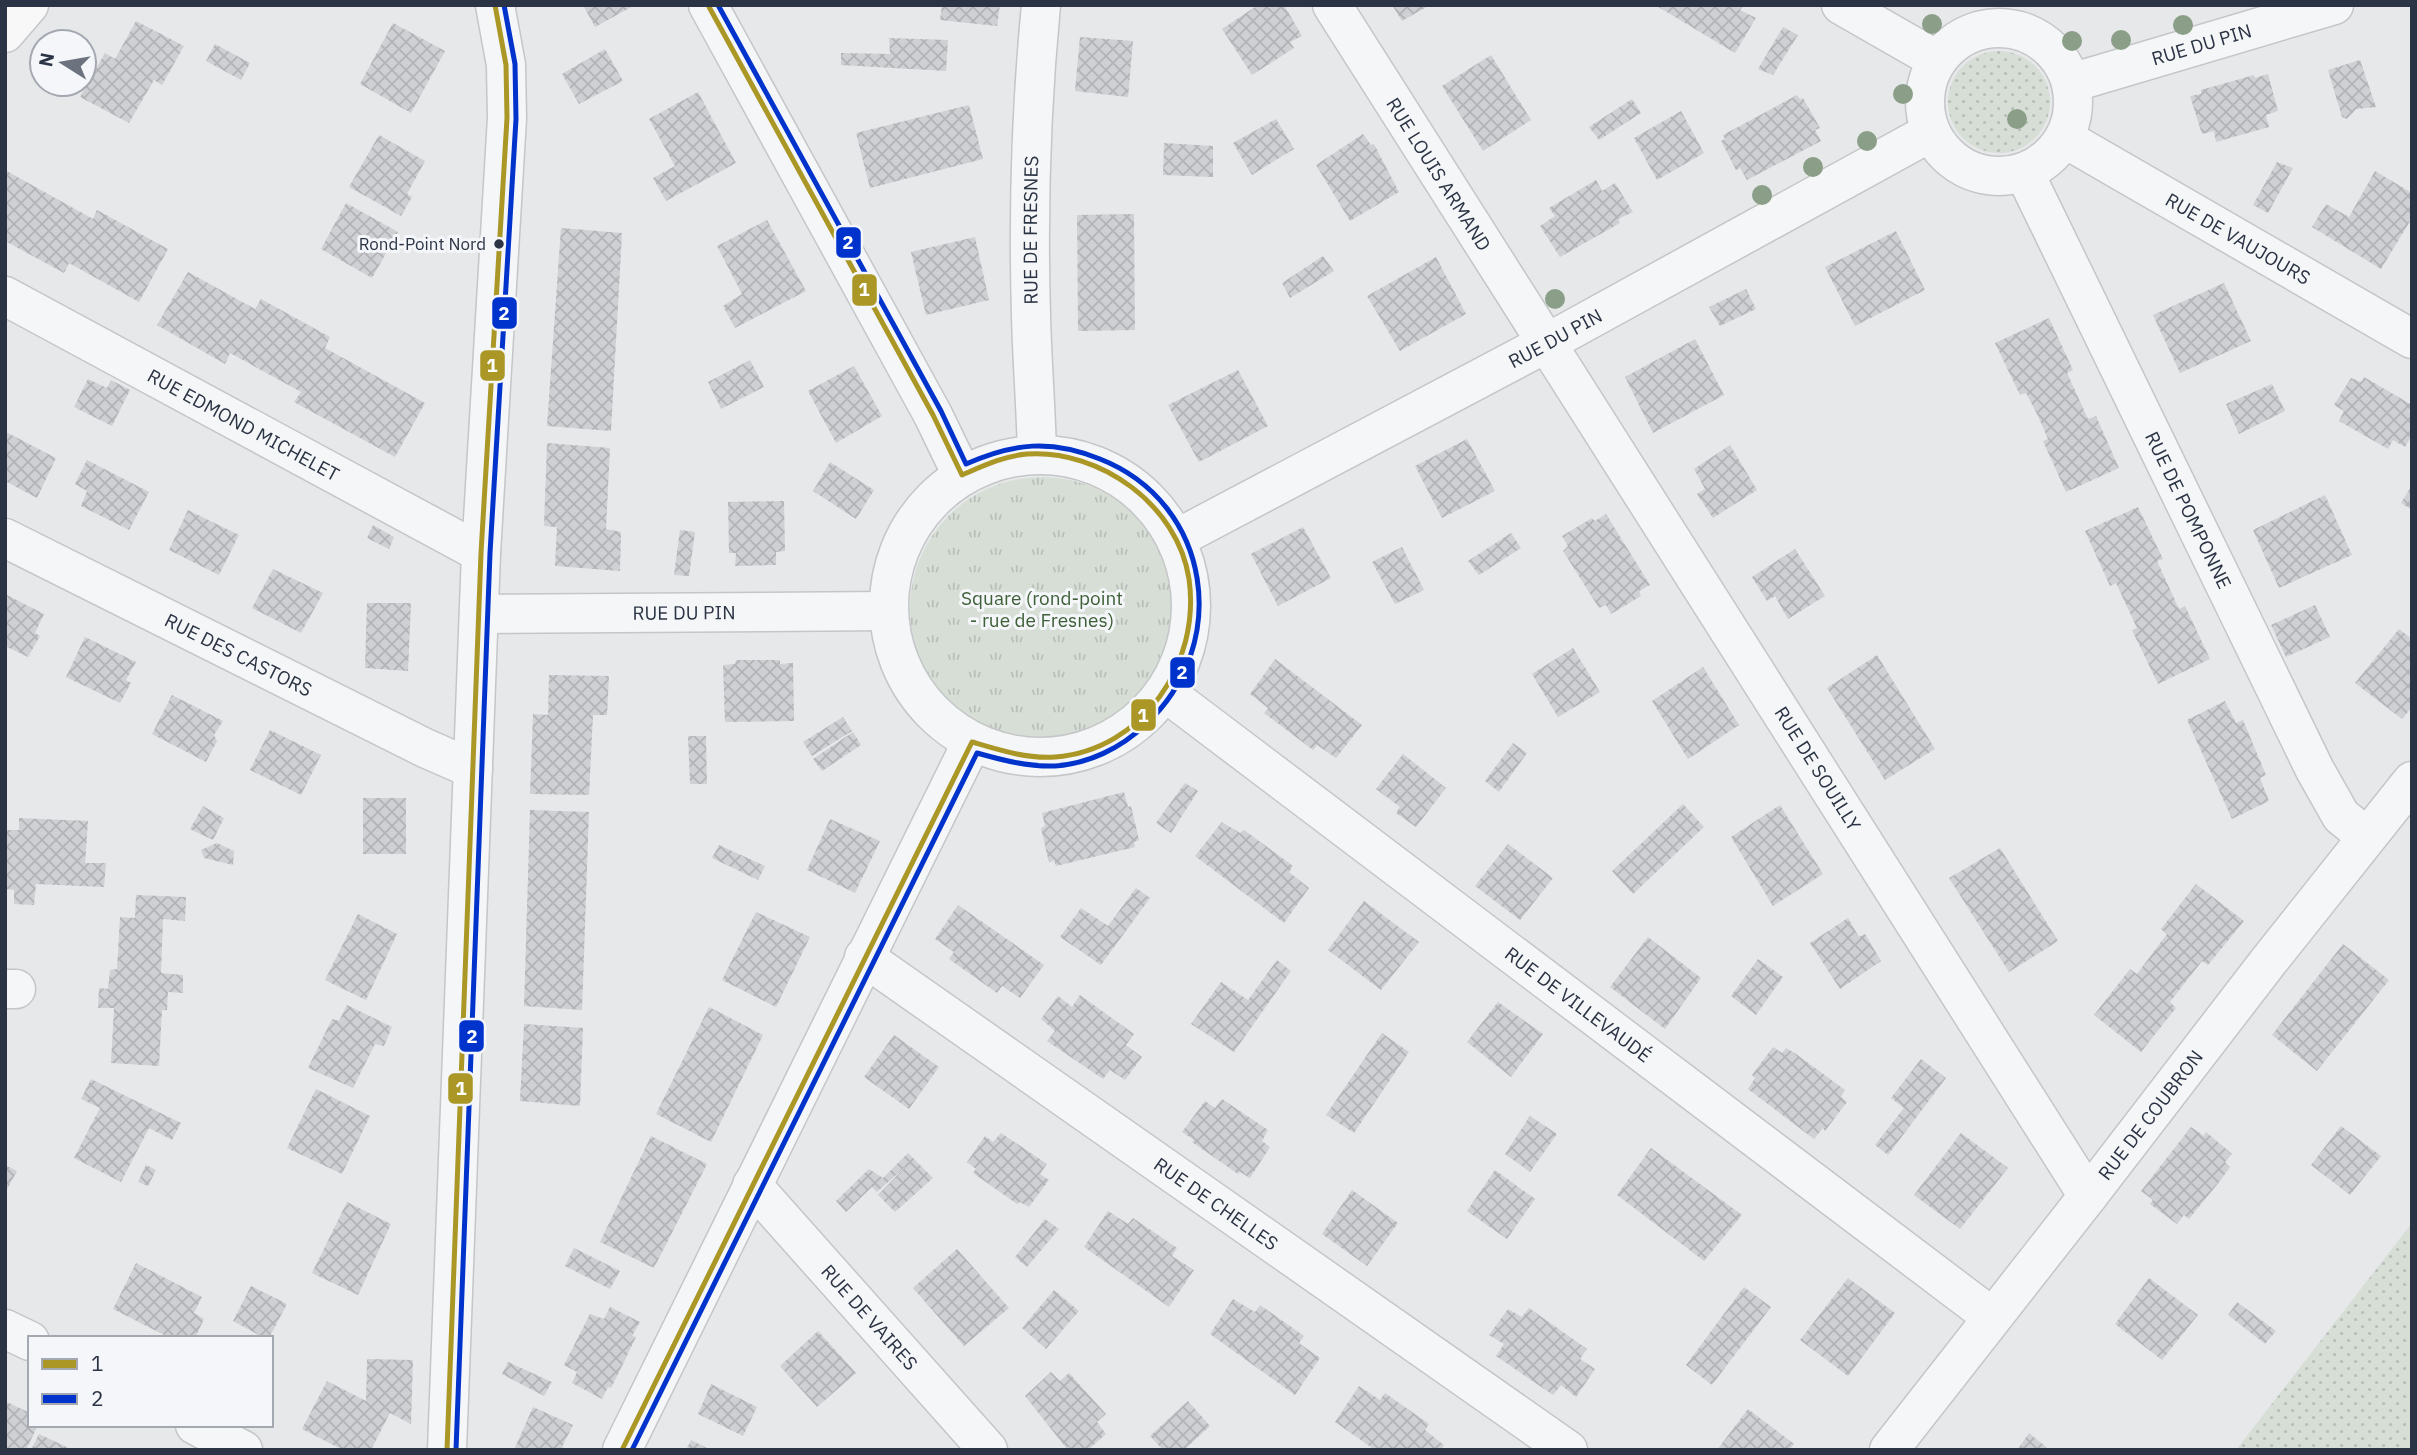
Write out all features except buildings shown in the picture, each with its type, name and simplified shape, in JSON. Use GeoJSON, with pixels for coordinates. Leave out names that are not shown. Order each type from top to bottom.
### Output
{"type":"FeatureCollection","features":[{"type":"Feature","properties":{"kind":"street"},"geometry":{"type":"LineString","coordinates":[[5,33],[29,5]]}},
{"type":"Feature","properties":{"kind":"street"},"geometry":{"type":"LineString","coordinates":[[447,1450],[481,553],[507,118],[506,65],[495,5]]}},
{"type":"Feature","properties":{"kind":"street"},"geometry":{"type":"LineString","coordinates":[[708,5],[933,415],[962,475]]}},
{"type":"Feature","properties":{"kind":"street","name":"RUE DE FRESNES"},"geometry":{"type":"LineString","coordinates":[[1037,454],[1030,210],[1032,124],[1041,5]]}},
{"type":"Feature","properties":{"kind":"street","name":"RUE LOUIS ARMAND"},"geometry":{"type":"LineString","coordinates":[[1332,5],[1545,344]]}},
{"type":"Feature","properties":{"kind":"street"},"geometry":{"type":"LineString","coordinates":[[1841,5],[1937,61]]}},
{"type":"Feature","properties":{"kind":"street","name":"RUE DU PIN"},"geometry":{"type":"LineString","coordinates":[[2071,83],[2334,5]]}},
{"type":"Feature","properties":{"kind":"street"},"geometry":{"type":"LineString","coordinates":[[1995,17],[2015,30],[2034,36],[2051,48],[2071,83],[2073,102],[2071,121],[2064,138],[2048,158],[2024,172],[2003,177],[1981,175],[1960,166],[1943,151],[1931,132],[1925,108],[1927,83],[1937,61],[1953,44],[1995,17]]}},
{"type":"Feature","properties":{"kind":"street","name":"RUE DU PIN"},"geometry":{"type":"LineString","coordinates":[[1176,539],[1545,344],[1931,132]]}},
{"type":"Feature","properties":{"kind":"street","name":"RUE DE VAUJOURS"},"geometry":{"type":"LineString","coordinates":[[2064,138],[2412,339]]}},
{"type":"Feature","properties":{"kind":"street","name":"RUE DE POMPONNE"},"geometry":{"type":"LineString","coordinates":[[2024,172],[2315,770],[2341,816],[2367,836]]}},
{"type":"Feature","properties":{"kind":"street","name":"RUE EDMOND MICHELET"},"geometry":{"type":"LineString","coordinates":[[5,296],[481,553]]}},
{"type":"Feature","properties":{"kind":"street","name":"RUE DE SOUILLY"},"geometry":{"type":"LineString","coordinates":[[1545,344],[1796,730],[2088,1196]]}},
{"type":"Feature","properties":{"kind":"street"},"geometry":{"type":"LineString","coordinates":[[1037,454],[1080,459],[1119,476],[1152,503],[1176,539],[1189,577],[1191,617],[1183,656],[1165,692],[1136,724],[1099,746],[1057,757],[1013,755],[972,742],[945,724],[922,701],[908,679],[893,644],[888,611],[893,571],[907,533],[931,500],[962,475],[992,462],[1037,454]]}},
{"type":"Feature","properties":{"kind":"street","name":"RUE DES CASTORS"},"geometry":{"type":"LineString","coordinates":[[5,538],[425,748],[473,769]]}},
{"type":"Feature","properties":{"kind":"street","name":"RUE DU PIN"},"geometry":{"type":"LineString","coordinates":[[479,614],[888,611]]}},
{"type":"Feature","properties":{"kind":"street","name":"RUE DE VILLEVAUDÉ"},"geometry":{"type":"LineString","coordinates":[[1165,692],[1992,1317]]}},
{"type":"Feature","properties":{"kind":"street"},"geometry":{"type":"LineString","coordinates":[[622,1450],[972,742]]}},
{"type":"Feature","properties":{"kind":"street","name":"RUE DE COUBRON"},"geometry":{"type":"LineString","coordinates":[[1889,1450],[2412,781]]}},
{"type":"Feature","properties":{"kind":"street","name":"RUE DE CHELLES"},"geometry":{"type":"LineString","coordinates":[[864,957],[1568,1450]]}},
{"type":"Feature","properties":{"kind":"street","name":"RUE DE VAIRES"},"geometry":{"type":"LineString","coordinates":[[752,1185],[988,1450]]}},
{"type":"Feature","properties":{"kind":"street"},"geometry":{"type":"LineString","coordinates":[[5,1329],[28,1340]]}},
{"type":"Feature","properties":{"kind":"street"},"geometry":{"type":"LineString","coordinates":[[199,1427],[243,1450]]}},
{"type":"Feature","properties":{"kind":"green space"},"geometry":{"type":"Polygon","coordinates":[[[1999,51],[2018,55],[2035,66],[2046,83],[2050,102],[2046,121],[2035,138],[2018,149],[1999,153],[1980,149],[1963,138],[1952,121],[1948,102],[1952,83],[1963,66],[1980,55],[1999,51]]]}},
{"type":"Feature","properties":{"kind":"green space","name":"Square (rond-point - rue de Fresnes)"},"geometry":{"type":"Polygon","coordinates":[[[1042,477],[1068,479],[1093,487],[1126,507],[1144,525],[1164,558],[1172,583],[1172,635],[1164,660],[1144,693],[1126,711],[1093,731],[1068,739],[1042,741],[1016,739],[991,731],[958,711],[940,693],[920,660],[912,635],[910,609],[912,583],[920,558],[940,525],[958,507],[991,487],[1016,479],[1042,477]]]}},
{"type":"Feature","properties":{"kind":"green space"},"geometry":{"type":"Polygon","coordinates":[[[2412,1223],[2412,1450],[2236,1450],[2412,1223]]]}},
{"type":"Feature","properties":{"kind":"transit line","name":"1"},"geometry":{"type":"LineString","coordinates":[[447,1450],[481,553],[507,118],[506,65],[495,5]]}},
{"type":"Feature","properties":{"kind":"transit line","name":"2"},"geometry":{"type":"LineString","coordinates":[[456,1450],[490,553],[516,119],[515,64],[504,5]]}},
{"type":"Feature","properties":{"kind":"transit line","name":"1"},"geometry":{"type":"LineString","coordinates":[[622,1450],[972,742],[1024,755],[1055,757],[1087,751],[1115,738],[1139,720],[1160,697],[1175,670],[1186,641],[1190,610],[1189,579],[1182,552],[1169,528],[1152,506],[1131,487],[1107,472],[1082,461],[1054,455],[1027,454],[1002,459],[962,475],[933,415],[708,5]]}},
{"type":"Feature","properties":{"kind":"transit line","name":"2"},"geometry":{"type":"LineString","coordinates":[[632,1450],[977,753],[1025,764],[1055,766],[1080,762],[1115,748],[1145,725],[1173,692],[1190,656],[1199,617],[1197,578],[1186,541],[1167,508],[1138,480],[1100,459],[1065,448],[1048,446],[1016,448],[966,464],[941,411],[718,5]]}},
{"type":"Feature","properties":{"kind":"place","name":"Rond-Point Nord"},"geometry":{"type":"Point","coordinates":[499,244]}}]}
